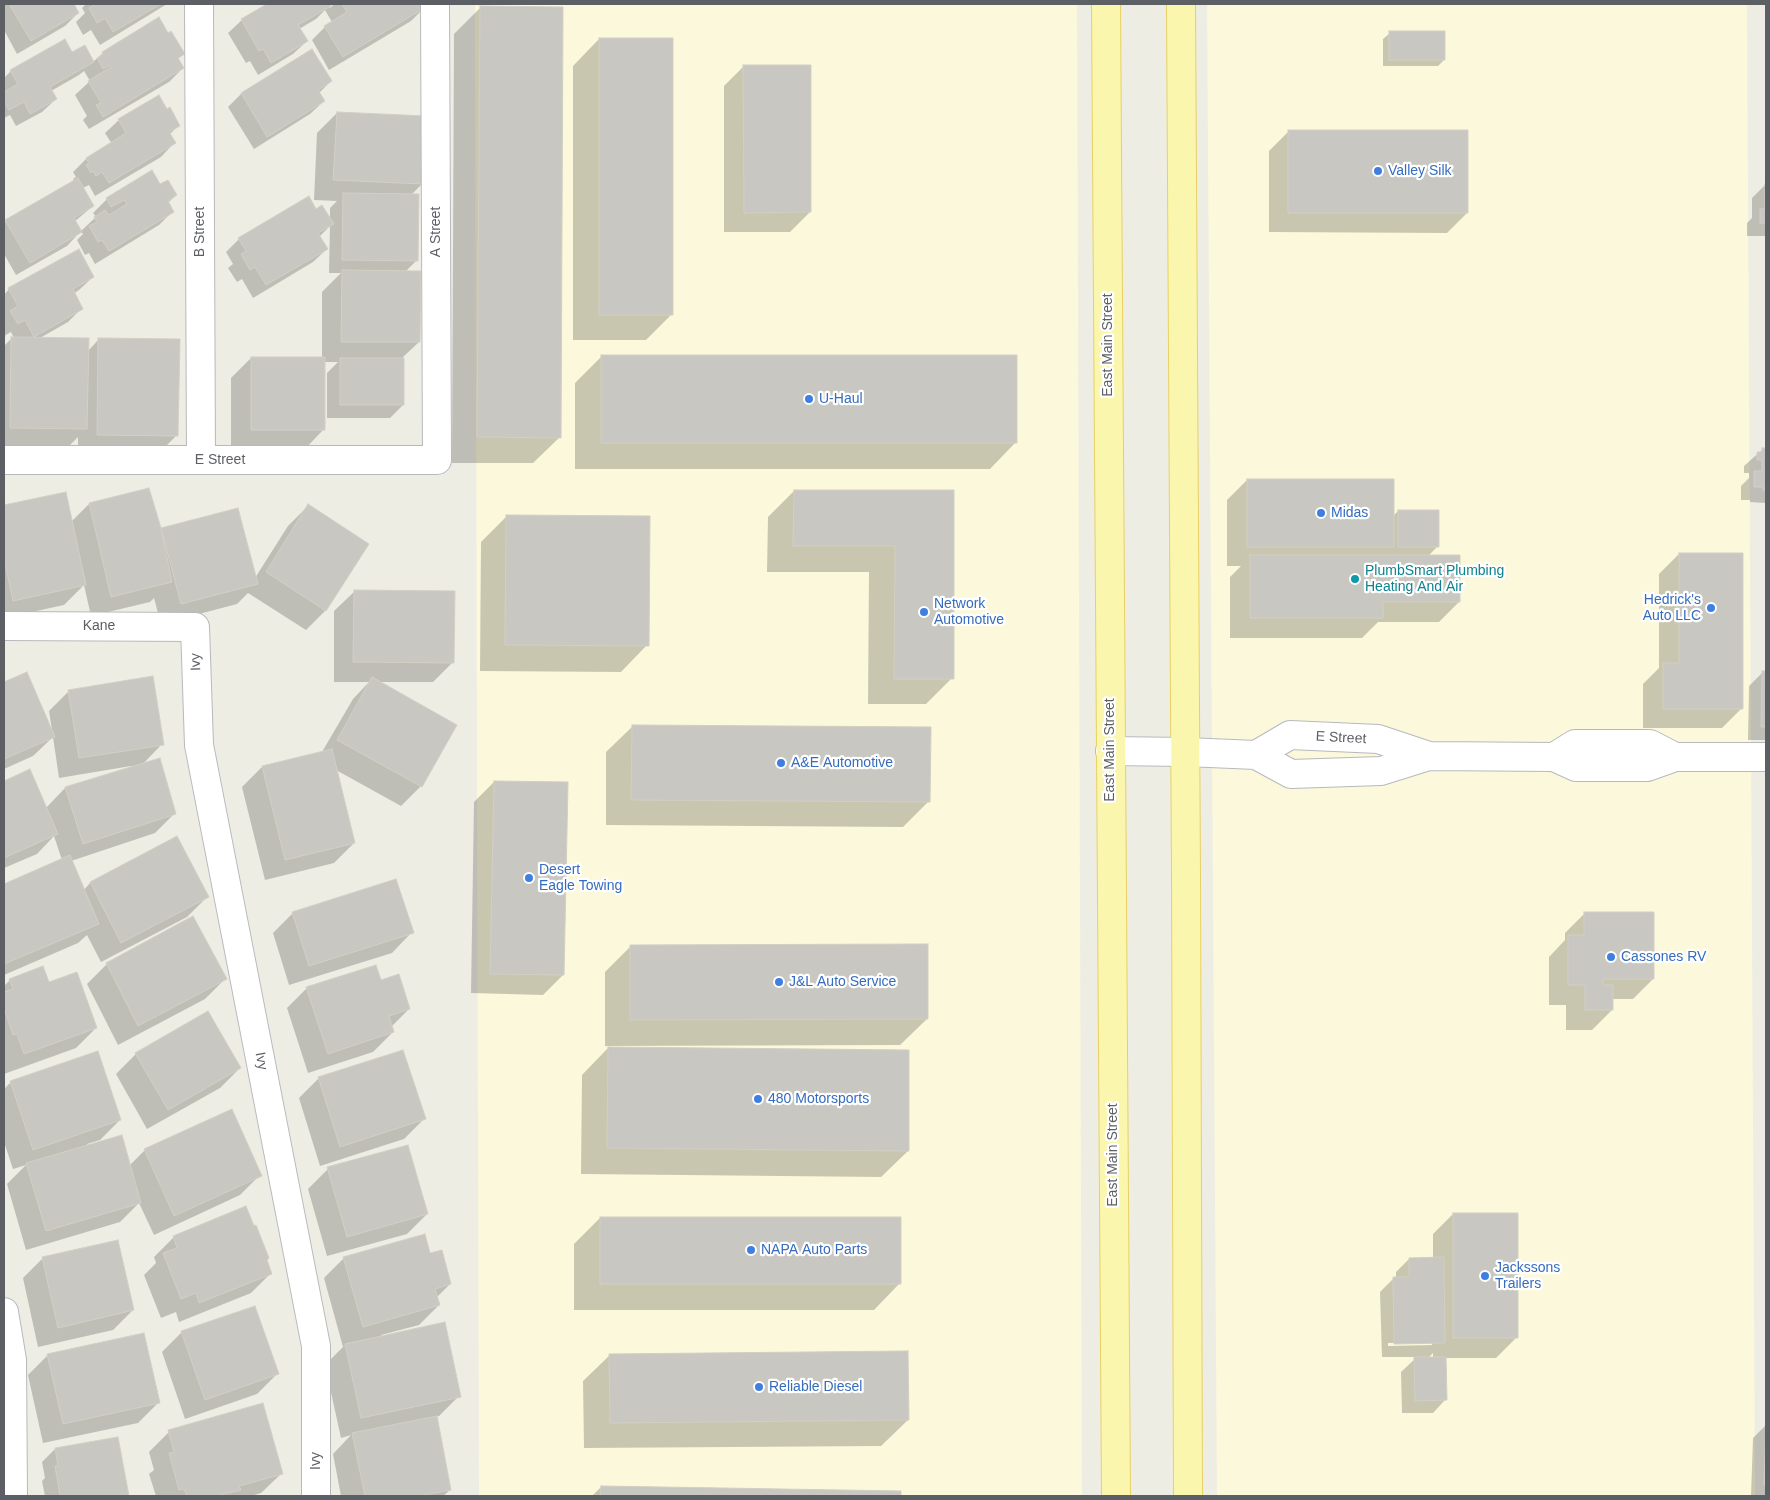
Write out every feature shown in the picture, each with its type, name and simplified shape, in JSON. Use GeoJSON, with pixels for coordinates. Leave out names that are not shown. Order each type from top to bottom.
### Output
{"type":"FeatureCollection","features":[{"type":"Feature","properties":{"kind":"main road","name":"East Main Street"},"geometry":{"type":"LineString","coordinates":[[1106,4],[1116,1496]]}},
{"type":"Feature","properties":{"kind":"main road"},"geometry":{"type":"LineString","coordinates":[[1181,4],[1188,1496]]}},
{"type":"Feature","properties":{"kind":"lane","name":"B Street"},"geometry":{"type":"LineString","coordinates":[[199,4],[201,460]]}},
{"type":"Feature","properties":{"kind":"lane","name":"A Street"},"geometry":{"type":"LineString","coordinates":[[435,4],[437,460]]}},
{"type":"Feature","properties":{"kind":"lane","name":"E Street"},"geometry":{"type":"LineString","coordinates":[[4,460],[437,460]]}},
{"type":"Feature","properties":{"kind":"lane","name":"Kane"},"geometry":{"type":"LineString","coordinates":[[4,626],[195,627]]}},
{"type":"Feature","properties":{"kind":"lane","name":"Ivy"},"geometry":{"type":"LineString","coordinates":[[195,627],[199,745],[316,1346],[316,1496]]}},
{"type":"Feature","properties":{"kind":"lane","name":"E Street"},"geometry":{"type":"LineString","coordinates":[[1256,756],[1290,735],[1378,739],[1429,756]]}},
{"type":"Feature","properties":{"kind":"lane","name":"E Street"},"geometry":{"type":"LineString","coordinates":[[1110,751],[1186,752],[1256,756],[1291,774],[1381,771],[1429,756],[1554,757],[1575,744],[1650,744],[1675,757],[1766,757]]}},
{"type":"Feature","properties":{"kind":"lane"},"geometry":{"type":"LineString","coordinates":[[4,1312],[12,1360],[13,1496]]}},
{"type":"Feature","properties":{"kind":"shaded area"},"geometry":{"type":"Polygon","coordinates":[[[475,4],[1077,4],[1082,1496],[479,1496],[475,4]]]}},
{"type":"Feature","properties":{"kind":"shaded area"},"geometry":{"type":"Polygon","coordinates":[[[1207,4],[1747,4],[1755,1496],[1217,1496],[1207,4]]]}},
{"type":"Feature","properties":{"kind":"building"},"geometry":{"type":"Polygon","coordinates":[[[9,4],[74,4],[79,13],[31,41],[9,4]]]}},
{"type":"Feature","properties":{"kind":"building"},"geometry":{"type":"Polygon","coordinates":[[[96,4],[161,4],[113,32],[105,18],[97,23],[89,8],[96,4]]]}},
{"type":"Feature","properties":{"kind":"building"},"geometry":{"type":"Polygon","coordinates":[[[267,4],[329,4],[331,6],[298,25],[308,41],[271,63],[263,49],[259,51],[241,19],[267,4]]]}},
{"type":"Feature","properties":{"kind":"building"},"geometry":{"type":"Polygon","coordinates":[[[342,4],[424,4],[426,7],[343,57],[324,26],[347,12],[342,4]]]}},
{"type":"Feature","properties":{"kind":"building"},"geometry":{"type":"Polygon","coordinates":[[[480,6],[563,7],[561,438],[477,437],[480,6]]]}},
{"type":"Feature","properties":{"kind":"building"},"geometry":{"type":"Polygon","coordinates":[[[159,17],[168,33],[171,31],[185,54],[178,58],[184,68],[103,117],[96,105],[101,103],[88,81],[111,67],[110,65],[103,69],[97,58],[103,55],[102,52],[159,17]]]}},
{"type":"Feature","properties":{"kind":"building"},"geometry":{"type":"Polygon","coordinates":[[[1389,31],[1445,31],[1445,60],[1389,60],[1389,31]]]}},
{"type":"Feature","properties":{"kind":"building"},"geometry":{"type":"Polygon","coordinates":[[[599,38],[673,38],[673,315],[599,315],[599,38]]]}},
{"type":"Feature","properties":{"kind":"building"},"geometry":{"type":"Polygon","coordinates":[[[65,39],[72,52],[85,45],[94,62],[50,87],[57,99],[30,114],[24,102],[9,110],[4,101],[4,92],[18,84],[10,70],[65,39]]]}},
{"type":"Feature","properties":{"kind":"building"},"geometry":{"type":"Polygon","coordinates":[[[312,49],[332,81],[318,90],[325,101],[267,137],[241,93],[312,49]]]}},
{"type":"Feature","properties":{"kind":"building"},"geometry":{"type":"Polygon","coordinates":[[[743,65],[811,65],[811,212],[744,213],[743,65]]]}},
{"type":"Feature","properties":{"kind":"building"},"geometry":{"type":"Polygon","coordinates":[[[159,95],[167,109],[170,107],[180,126],[169,132],[176,143],[109,183],[102,172],[96,176],[93,171],[91,173],[86,165],[89,163],[86,158],[126,133],[118,119],[159,95]]]}},
{"type":"Feature","properties":{"kind":"building"},"geometry":{"type":"Polygon","coordinates":[[[337,112],[426,116],[423,184],[333,180],[337,112]]]}},
{"type":"Feature","properties":{"kind":"building","name":"Valley Silk"},"geometry":{"type":"Polygon","coordinates":[[[1288,130],[1468,130],[1468,213],[1288,213],[1288,130]]]}},
{"type":"Feature","properties":{"kind":"building"},"geometry":{"type":"Polygon","coordinates":[[[152,170],[160,184],[168,180],[177,195],[168,201],[174,212],[109,251],[102,240],[98,242],[89,226],[97,222],[94,217],[105,210],[109,215],[127,204],[124,200],[111,207],[106,198],[152,170]]]}},
{"type":"Feature","properties":{"kind":"building"},"geometry":{"type":"Polygon","coordinates":[[[78,178],[94,206],[74,218],[82,232],[30,263],[5,220],[78,178]]]}},
{"type":"Feature","properties":{"kind":"building"},"geometry":{"type":"Polygon","coordinates":[[[1765,184],[1766,223],[1760,223],[1760,209],[1765,209],[1765,184]]]}},
{"type":"Feature","properties":{"kind":"building"},"geometry":{"type":"Polygon","coordinates":[[[343,193],[419,194],[418,261],[342,260],[343,193]]]}},
{"type":"Feature","properties":{"kind":"building"},"geometry":{"type":"Polygon","coordinates":[[[309,196],[316,209],[322,205],[334,224],[318,233],[328,249],[266,285],[255,267],[250,270],[241,254],[246,251],[238,238],[309,196]]]}},
{"type":"Feature","properties":{"kind":"building"},"geometry":{"type":"Polygon","coordinates":[[[79,249],[94,277],[73,289],[83,309],[34,337],[25,320],[18,324],[10,311],[18,306],[8,288],[79,249]]]}},
{"type":"Feature","properties":{"kind":"building"},"geometry":{"type":"Polygon","coordinates":[[[342,270],[421,271],[420,342],[341,342],[342,270]]]}},
{"type":"Feature","properties":{"kind":"building"},"geometry":{"type":"Polygon","coordinates":[[[11,337],[89,338],[87,429],[10,428],[11,337]]]}},
{"type":"Feature","properties":{"kind":"building"},"geometry":{"type":"Polygon","coordinates":[[[98,338],[180,339],[178,436],[97,435],[98,338]]]}},
{"type":"Feature","properties":{"kind":"building","name":"U-Haul"},"geometry":{"type":"Polygon","coordinates":[[[601,355],[1017,355],[1017,443],[601,443],[601,355]]]}},
{"type":"Feature","properties":{"kind":"building"},"geometry":{"type":"Polygon","coordinates":[[[251,357],[325,357],[325,430],[251,430],[251,357]]]}},
{"type":"Feature","properties":{"kind":"building"},"geometry":{"type":"Polygon","coordinates":[[[340,358],[404,358],[404,405],[340,405],[340,358]]]}},
{"type":"Feature","properties":{"kind":"building"},"geometry":{"type":"Polygon","coordinates":[[[1762,448],[1766,448],[1766,490],[1763,490],[1763,487],[1754,487],[1754,471],[1762,471],[1762,460],[1757,460],[1757,452],[1762,452],[1762,448]]]}},
{"type":"Feature","properties":{"kind":"building","name":"Midas"},"geometry":{"type":"Polygon","coordinates":[[[1247,479],[1394,479],[1394,547],[1247,547],[1247,479]]]}},
{"type":"Feature","properties":{"kind":"building"},"geometry":{"type":"Polygon","coordinates":[[[149,488],[161,528],[172,582],[111,597],[89,503],[149,488]]]}},
{"type":"Feature","properties":{"kind":"building","name":"Network Automotive"},"geometry":{"type":"Polygon","coordinates":[[[794,490],[954,490],[954,679],[894,679],[895,546],[793,546],[794,490]]]}},
{"type":"Feature","properties":{"kind":"building"},"geometry":{"type":"Polygon","coordinates":[[[66,492],[86,585],[13,601],[4,558],[4,505],[66,492]]]}},
{"type":"Feature","properties":{"kind":"building"},"geometry":{"type":"Polygon","coordinates":[[[308,504],[369,544],[326,611],[266,572],[308,504]]]}},
{"type":"Feature","properties":{"kind":"building"},"geometry":{"type":"Polygon","coordinates":[[[238,508],[258,584],[181,604],[161,528],[238,508]]]}},
{"type":"Feature","properties":{"kind":"building"},"geometry":{"type":"Polygon","coordinates":[[[1398,510],[1439,510],[1439,547],[1398,547],[1398,510]]]}},
{"type":"Feature","properties":{"kind":"building"},"geometry":{"type":"Polygon","coordinates":[[[506,515],[650,516],[649,646],[505,645],[506,515]]]}},
{"type":"Feature","properties":{"kind":"building","name":"Hedrick's Auto LLC"},"geometry":{"type":"Polygon","coordinates":[[[1679,553],[1743,553],[1743,709],[1663,709],[1663,663],[1679,663],[1679,553]]]}},
{"type":"Feature","properties":{"kind":"building","name":"PlumbSmart Plumbing Heating And Air"},"geometry":{"type":"Polygon","coordinates":[[[1250,555],[1460,555],[1460,602],[1383,602],[1383,618],[1250,618],[1250,555]]]}},
{"type":"Feature","properties":{"kind":"building"},"geometry":{"type":"Polygon","coordinates":[[[354,590],[455,591],[454,663],[353,662],[354,590]]]}},
{"type":"Feature","properties":{"kind":"building"},"geometry":{"type":"Polygon","coordinates":[[[1762,671],[1766,671],[1766,727],[1761,727],[1762,671]]]}},
{"type":"Feature","properties":{"kind":"building"},"geometry":{"type":"Polygon","coordinates":[[[27,672],[55,737],[4,759],[4,682],[27,672]]]}},
{"type":"Feature","properties":{"kind":"building"},"geometry":{"type":"Polygon","coordinates":[[[153,676],[164,745],[79,758],[68,690],[153,676]]]}},
{"type":"Feature","properties":{"kind":"building"},"geometry":{"type":"Polygon","coordinates":[[[372,677],[457,725],[422,787],[337,740],[372,677]]]}},
{"type":"Feature","properties":{"kind":"building","name":"A&E Automotive"},"geometry":{"type":"Polygon","coordinates":[[[632,725],[931,727],[930,802],[631,800],[632,725]]]}},
{"type":"Feature","properties":{"kind":"building"},"geometry":{"type":"Polygon","coordinates":[[[332,749],[355,843],[285,860],[262,766],[332,749]]]}},
{"type":"Feature","properties":{"kind":"building"},"geometry":{"type":"Polygon","coordinates":[[[160,758],[176,814],[83,844],[65,787],[160,758]]]}},
{"type":"Feature","properties":{"kind":"building"},"geometry":{"type":"Polygon","coordinates":[[[30,769],[58,834],[4,858],[4,781],[30,769]]]}},
{"type":"Feature","properties":{"kind":"building","name":"Desert Eagle Towing"},"geometry":{"type":"Polygon","coordinates":[[[494,781],[568,782],[564,975],[490,974],[494,781]]]}},
{"type":"Feature","properties":{"kind":"building"},"geometry":{"type":"Polygon","coordinates":[[[177,836],[209,897],[121,943],[90,882],[177,836]]]}},
{"type":"Feature","properties":{"kind":"building"},"geometry":{"type":"Polygon","coordinates":[[[70,855],[99,924],[4,964],[4,884],[70,855]]]}},
{"type":"Feature","properties":{"kind":"building"},"geometry":{"type":"Polygon","coordinates":[[[396,879],[414,933],[309,966],[292,912],[396,879]]]}},
{"type":"Feature","properties":{"kind":"building","name":"Cassones RV"},"geometry":{"type":"Polygon","coordinates":[[[1584,912],[1654,912],[1654,979],[1603,979],[1603,985],[1613,985],[1613,1010],[1585,1010],[1585,985],[1568,985],[1568,935],[1584,935],[1584,912]]]}},
{"type":"Feature","properties":{"kind":"building"},"geometry":{"type":"Polygon","coordinates":[[[193,916],[227,979],[138,1026],[106,963],[193,916]]]}},
{"type":"Feature","properties":{"kind":"building","name":"J&L Auto Service"},"geometry":{"type":"Polygon","coordinates":[[[928,944],[928,1019],[630,1020],[630,945],[928,944]]]}},
{"type":"Feature","properties":{"kind":"building"},"geometry":{"type":"Polygon","coordinates":[[[376,965],[381,980],[399,974],[410,1009],[389,1016],[394,1032],[328,1054],[306,987],[376,965]]]}},
{"type":"Feature","properties":{"kind":"building"},"geometry":{"type":"Polygon","coordinates":[[[43,966],[49,982],[77,972],[97,1028],[24,1054],[17,1034],[13,1035],[4,1008],[4,992],[13,989],[9,979],[43,966]]]}},
{"type":"Feature","properties":{"kind":"building"},"geometry":{"type":"Polygon","coordinates":[[[208,1011],[241,1068],[168,1110],[135,1053],[208,1011]]]}},
{"type":"Feature","properties":{"kind":"building","name":"480 Motorsports"},"geometry":{"type":"Polygon","coordinates":[[[608,1047],[909,1050],[909,1151],[607,1148],[608,1047]]]}},
{"type":"Feature","properties":{"kind":"building"},"geometry":{"type":"Polygon","coordinates":[[[403,1050],[426,1119],[340,1147],[318,1077],[403,1050]]]}},
{"type":"Feature","properties":{"kind":"building"},"geometry":{"type":"Polygon","coordinates":[[[98,1051],[121,1120],[33,1150],[10,1081],[98,1051]]]}},
{"type":"Feature","properties":{"kind":"building"},"geometry":{"type":"Polygon","coordinates":[[[232,1109],[262,1176],[174,1216],[144,1149],[232,1109]]]}},
{"type":"Feature","properties":{"kind":"building"},"geometry":{"type":"Polygon","coordinates":[[[122,1135],[141,1203],[46,1231],[26,1163],[122,1135]]]}},
{"type":"Feature","properties":{"kind":"building"},"geometry":{"type":"Polygon","coordinates":[[[408,1145],[428,1214],[347,1237],[327,1167],[408,1145]]]}},
{"type":"Feature","properties":{"kind":"building"},"geometry":{"type":"Polygon","coordinates":[[[246,1206],[269,1258],[267,1260],[272,1274],[199,1303],[196,1293],[181,1299],[163,1253],[177,1248],[173,1236],[246,1206]]]}},
{"type":"Feature","properties":{"kind":"building","name":"Jackssons Trailers"},"geometry":{"type":"Polygon","coordinates":[[[1453,1213],[1518,1213],[1518,1338],[1453,1338],[1453,1213]]]}},
{"type":"Feature","properties":{"kind":"building","name":"NAPA Auto Parts"},"geometry":{"type":"Polygon","coordinates":[[[600,1217],[901,1217],[901,1284],[600,1284],[600,1217]]]}},
{"type":"Feature","properties":{"kind":"building"},"geometry":{"type":"Polygon","coordinates":[[[425,1234],[430,1253],[442,1250],[451,1284],[435,1289],[440,1305],[363,1327],[343,1257],[425,1234]]]}},
{"type":"Feature","properties":{"kind":"building"},"geometry":{"type":"Polygon","coordinates":[[[118,1240],[134,1310],[58,1328],[42,1257],[118,1240]]]}},
{"type":"Feature","properties":{"kind":"building"},"geometry":{"type":"Polygon","coordinates":[[[1444,1257],[1445,1343],[1394,1344],[1393,1277],[1409,1277],[1409,1258],[1444,1257]]]}},
{"type":"Feature","properties":{"kind":"building"},"geometry":{"type":"Polygon","coordinates":[[[255,1306],[279,1374],[205,1400],[181,1331],[255,1306]]]}},
{"type":"Feature","properties":{"kind":"building"},"geometry":{"type":"Polygon","coordinates":[[[445,1322],[461,1397],[361,1418],[345,1344],[445,1322]]]}},
{"type":"Feature","properties":{"kind":"building"},"geometry":{"type":"Polygon","coordinates":[[[144,1333],[160,1403],[63,1424],[47,1354],[144,1333]]]}},
{"type":"Feature","properties":{"kind":"building","name":"Reliable Diesel"},"geometry":{"type":"Polygon","coordinates":[[[908,1351],[909,1420],[610,1423],[609,1354],[908,1351]]]}},
{"type":"Feature","properties":{"kind":"building"},"geometry":{"type":"Polygon","coordinates":[[[1414,1357],[1446,1357],[1447,1400],[1415,1401],[1414,1357]]]}},
{"type":"Feature","properties":{"kind":"building"},"geometry":{"type":"Polygon","coordinates":[[[263,1403],[283,1474],[239,1486],[241,1490],[217,1496],[187,1496],[184,1489],[179,1490],[169,1453],[174,1452],[168,1430],[263,1403]]]}},
{"type":"Feature","properties":{"kind":"building"},"geometry":{"type":"Polygon","coordinates":[[[437,1416],[451,1490],[419,1496],[365,1496],[352,1433],[437,1416]]]}},
{"type":"Feature","properties":{"kind":"building"},"geometry":{"type":"Polygon","coordinates":[[[1766,1424],[1766,1485],[1764,1485],[1766,1424]]]}},
{"type":"Feature","properties":{"kind":"building"},"geometry":{"type":"Polygon","coordinates":[[[118,1437],[129,1496],[60,1496],[55,1466],[58,1466],[55,1448],[118,1437]]]}},
{"type":"Feature","properties":{"kind":"building"},"geometry":{"type":"Polygon","coordinates":[[[601,1486],[901,1491],[901,1496],[600,1496],[601,1486]]]}},
{"type":"Feature","properties":{"kind":"place","name":"Valley Silk"},"geometry":{"type":"Point","coordinates":[1378,171]}},
{"type":"Feature","properties":{"kind":"place","name":"U-Haul"},"geometry":{"type":"Point","coordinates":[809,399]}},
{"type":"Feature","properties":{"kind":"place","name":"Midas"},"geometry":{"type":"Point","coordinates":[1321,513]}},
{"type":"Feature","properties":{"kind":"place","name":"PlumbSmart Plumbing Heating And Air"},"geometry":{"type":"Point","coordinates":[1355,579]}},
{"type":"Feature","properties":{"kind":"place","name":"Hedrick's Auto LLC"},"geometry":{"type":"Point","coordinates":[1711,608]}},
{"type":"Feature","properties":{"kind":"place","name":"Network Automotive"},"geometry":{"type":"Point","coordinates":[924,612]}},
{"type":"Feature","properties":{"kind":"place","name":"A&E Automotive"},"geometry":{"type":"Point","coordinates":[781,763]}},
{"type":"Feature","properties":{"kind":"place","name":"Desert Eagle Towing"},"geometry":{"type":"Point","coordinates":[529,878]}},
{"type":"Feature","properties":{"kind":"place","name":"Cassones RV"},"geometry":{"type":"Point","coordinates":[1611,957]}},
{"type":"Feature","properties":{"kind":"place","name":"J&L Auto Service"},"geometry":{"type":"Point","coordinates":[779,982]}},
{"type":"Feature","properties":{"kind":"place","name":"480 Motorsports"},"geometry":{"type":"Point","coordinates":[758,1099]}},
{"type":"Feature","properties":{"kind":"place","name":"NAPA Auto Parts"},"geometry":{"type":"Point","coordinates":[751,1250]}},
{"type":"Feature","properties":{"kind":"place","name":"Jackssons Trailers"},"geometry":{"type":"Point","coordinates":[1485,1276]}},
{"type":"Feature","properties":{"kind":"place","name":"Reliable Diesel"},"geometry":{"type":"Point","coordinates":[759,1387]}}]}
